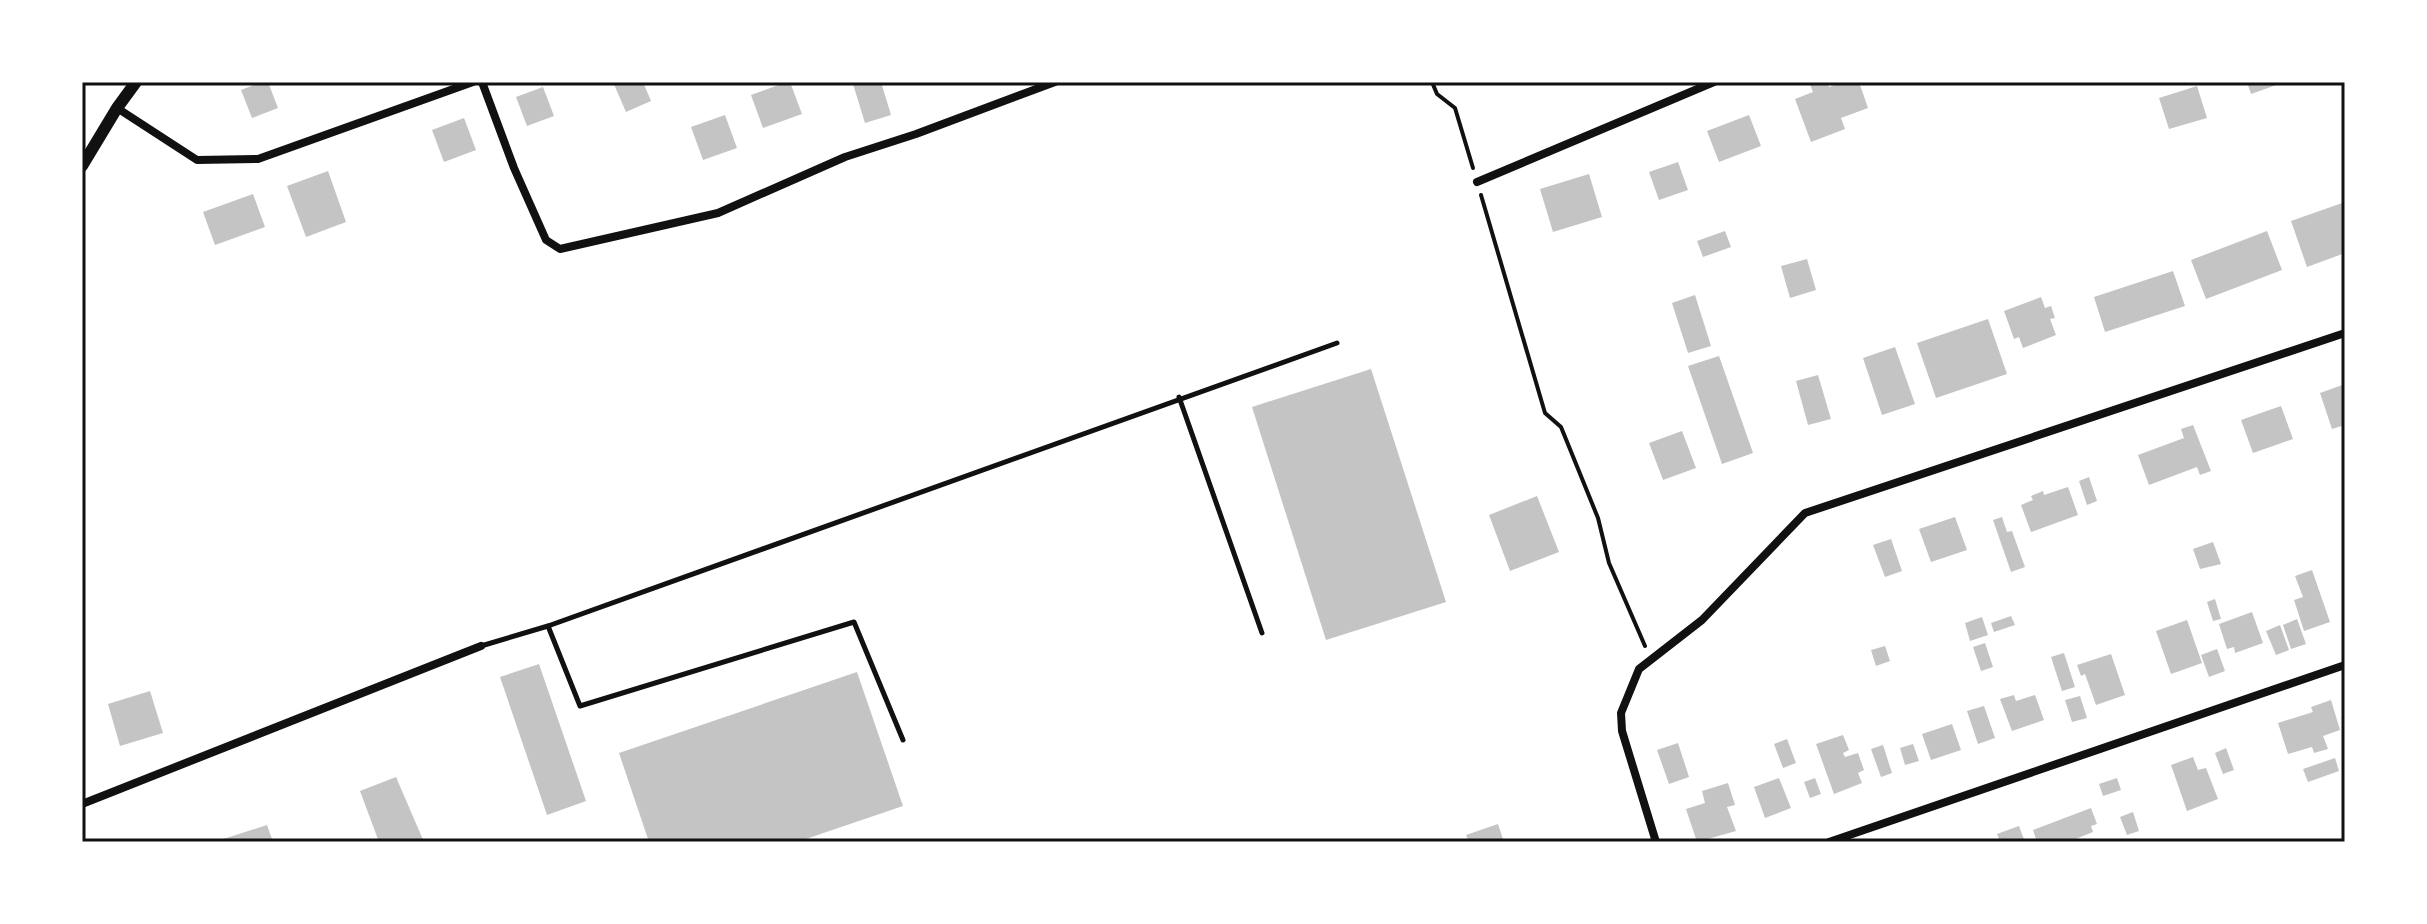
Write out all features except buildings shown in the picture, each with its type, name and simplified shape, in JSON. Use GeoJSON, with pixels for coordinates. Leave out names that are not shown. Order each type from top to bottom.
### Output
{"type":"FeatureCollection","features":[{"type":"Feature","properties":{"kind":"street"},"geometry":{"type":"LineString","coordinates":[[82,166],[136,82]]}},
{"type":"Feature","properties":{"kind":"street"},"geometry":{"type":"LineString","coordinates":[[117,108],[197,160],[258,159],[473,82]]}},
{"type":"Feature","properties":{"kind":"street"},"geometry":{"type":"LineString","coordinates":[[482,82],[514,168],[546,240],[560,249],[718,213],[845,157],[1055,82]]}},
{"type":"Feature","properties":{"kind":"street"},"geometry":{"type":"LineString","coordinates":[[1477,182],[1714,82]]}},
{"type":"Feature","properties":{"kind":"street"},"geometry":{"type":"LineString","coordinates":[[1656,842],[1622,731],[1621,713],[1639,669],[1702,620],[1805,513],[2345,333]]}},
{"type":"Feature","properties":{"kind":"street"},"geometry":{"type":"LineString","coordinates":[[82,804],[481,646]]}},
{"type":"Feature","properties":{"kind":"street"},"geometry":{"type":"LineString","coordinates":[[1829,842],[2345,665]]}},
{"type":"Feature","properties":{"kind":"lane"},"geometry":{"type":"LineString","coordinates":[[481,646],[548,626],[1179,397],[1337,343]]}},
{"type":"Feature","properties":{"kind":"lane"},"geometry":{"type":"LineString","coordinates":[[1179,397],[1262,633]]}},
{"type":"Feature","properties":{"kind":"lane"},"geometry":{"type":"LineString","coordinates":[[548,626],[580,706],[854,622],[903,740]]}},
{"type":"Feature","properties":{"kind":"path"},"geometry":{"type":"LineString","coordinates":[[1432,82],[1437,94],[1455,108],[1545,413],[1561,427],[1598,518],[1609,563],[1651,659]]}}]}
